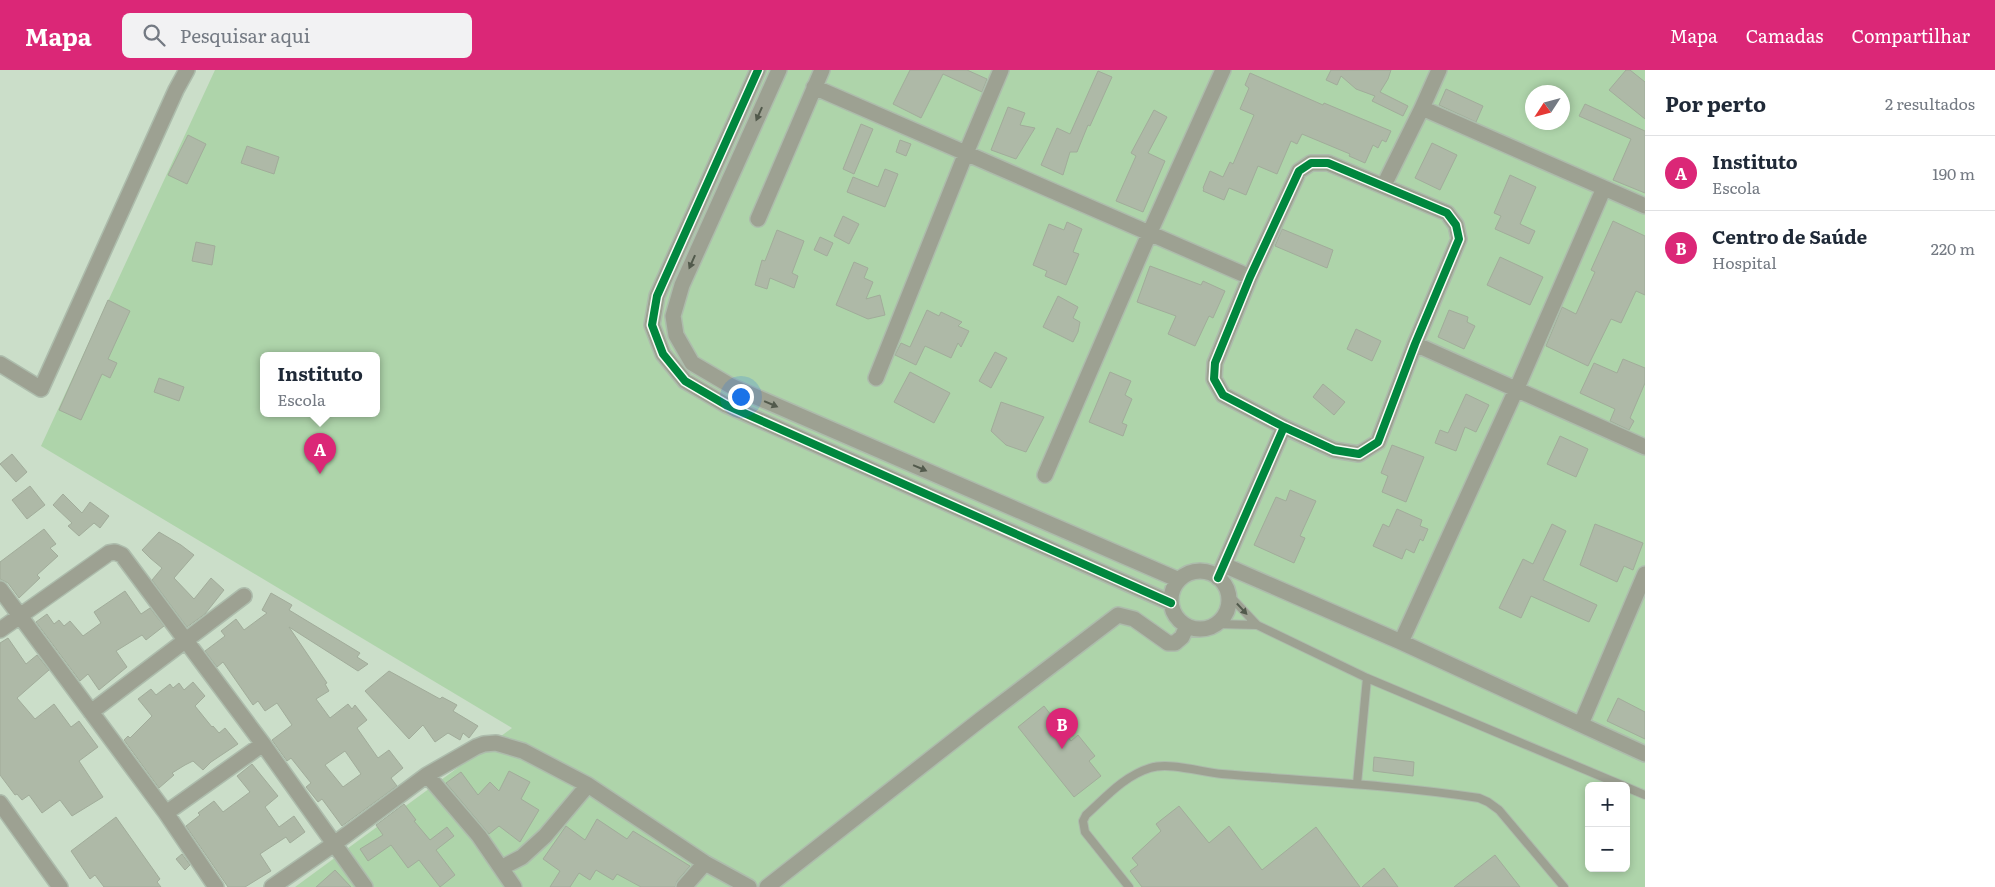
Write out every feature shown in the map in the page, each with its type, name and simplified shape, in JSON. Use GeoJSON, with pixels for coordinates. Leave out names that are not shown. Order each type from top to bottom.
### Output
{"type":"FeatureCollection","features":[{"type":"Feature","properties":{"kind":"street"},"geometry":{"type":"LineString","coordinates":[[0,364],[41,389],[176,90],[187,70]]}},
{"type":"Feature","properties":{"kind":"street"},"geometry":{"type":"LineString","coordinates":[[758,70],[657,296],[652,325],[663,354],[685,381],[726,405],[1171,603]]}},
{"type":"Feature","properties":{"kind":"street"},"geometry":{"type":"LineString","coordinates":[[779,70],[682,285],[673,316],[676,335],[692,363],[731,386],[1178,580]]}},
{"type":"Feature","properties":{"kind":"street"},"geometry":{"type":"LineString","coordinates":[[758,218],[822,70]]}},
{"type":"Feature","properties":{"kind":"street"},"geometry":{"type":"LineString","coordinates":[[876,378],[966,152],[1001,70]]}},
{"type":"Feature","properties":{"kind":"street"},"geometry":{"type":"LineString","coordinates":[[1045,475],[1150,232],[1223,70]]}},
{"type":"Feature","properties":{"kind":"street"},"geometry":{"type":"LineString","coordinates":[[1384,185],[1439,70]]}},
{"type":"Feature","properties":{"kind":"street"},"geometry":{"type":"LineString","coordinates":[[814,87],[1250,277]]}},
{"type":"Feature","properties":{"kind":"street"},"geometry":{"type":"LineString","coordinates":[[1422,108],[1645,206]]}},
{"type":"Feature","properties":{"kind":"street"},"geometry":{"type":"LineString","coordinates":[[1311,163],[1328,163],[1384,185],[1447,213],[1456,226],[1459,239],[1415,344],[1378,442],[1359,454],[1334,450],[1284,427],[1223,395],[1214,379],[1215,363],[1250,277],[1298,171],[1311,163]]}},
{"type":"Feature","properties":{"kind":"street"},"geometry":{"type":"LineString","coordinates":[[1401,642],[1516,390],[1604,188]]}},
{"type":"Feature","properties":{"kind":"street"},"geometry":{"type":"LineString","coordinates":[[1415,344],[1645,447]]}},
{"type":"Feature","properties":{"kind":"street"},"geometry":{"type":"LineString","coordinates":[[1284,427],[1221,571],[1228,593],[1226,611],[1215,624],[1206,628],[1196,629],[1187,626],[1179,620],[1171,603],[1174,587],[1178,580],[1185,575],[1202,571],[1221,571],[1401,642],[1645,754]]}},
{"type":"Feature","properties":{"kind":"street"},"geometry":{"type":"LineString","coordinates":[[0,630],[109,553],[115,552],[122,555],[263,744],[366,887]]}},
{"type":"Feature","properties":{"kind":"street"},"geometry":{"type":"LineString","coordinates":[[1581,724],[1645,574]]}},
{"type":"Feature","properties":{"kind":"street"},"geometry":{"type":"LineString","coordinates":[[0,590],[166,813],[216,887]]}},
{"type":"Feature","properties":{"kind":"street"},"geometry":{"type":"LineString","coordinates":[[91,712],[244,596]]}},
{"type":"Feature","properties":{"kind":"street"},"geometry":{"type":"LineString","coordinates":[[767,887],[980,720],[1118,615],[1134,619],[1168,642],[1175,643],[1182,637],[1187,626]]}},
{"type":"Feature","properties":{"kind":"street"},"geometry":{"type":"LineString","coordinates":[[272,887],[427,775],[476,747],[496,743],[523,751],[588,785],[705,863],[749,887]]}},
{"type":"Feature","properties":{"kind":"street"},"geometry":{"type":"LineString","coordinates":[[166,813],[263,744]]}},
{"type":"Feature","properties":{"kind":"street"},"geometry":{"type":"LineString","coordinates":[[427,775],[478,836],[514,887]]}},
{"type":"Feature","properties":{"kind":"street"},"geometry":{"type":"LineString","coordinates":[[501,868],[522,857],[545,836],[588,785]]}},
{"type":"Feature","properties":{"kind":"street"},"geometry":{"type":"LineString","coordinates":[[0,803],[60,887]]}},
{"type":"Feature","properties":{"kind":"street"},"geometry":{"type":"LineString","coordinates":[[684,887],[705,863]]}},
{"type":"Feature","properties":{"kind":"lane"},"geometry":{"type":"LineString","coordinates":[[1228,593],[1257,625],[1367,678],[1615,782]]}},
{"type":"Feature","properties":{"kind":"lane"},"geometry":{"type":"LineString","coordinates":[[1215,624],[1257,625]]}},
{"type":"Feature","properties":{"kind":"lane"},"geometry":{"type":"LineString","coordinates":[[1357,784],[1367,678]]}},
{"type":"Feature","properties":{"kind":"lane"},"geometry":{"type":"LineString","coordinates":[[1129,887],[1082,827],[1086,815],[1126,779],[1152,767],[1357,784],[1459,795],[1488,802],[1498,810],[1564,887]]}},
{"type":"Feature","properties":{"kind":"lane"},"geometry":{"type":"LineString","coordinates":[[1630,788],[1645,794]]}},
{"type":"Feature","properties":{"kind":"green space"},"geometry":{"type":"Polygon","coordinates":[[[215,70],[1645,70],[1645,887],[295,887],[512,728],[41,446],[215,70]]]}},
{"type":"Feature","properties":{"kind":"building"},"geometry":{"type":"Polygon","coordinates":[[[910,70],[967,70],[987,79],[982,92],[943,74],[921,118],[893,104],[910,70]]]}},
{"type":"Feature","properties":{"kind":"building"},"geometry":{"type":"Polygon","coordinates":[[[1331,70],[1391,70],[1380,92],[1408,106],[1403,116],[1372,101],[1375,96],[1356,89],[1341,76],[1337,85],[1326,80],[1331,70]]]}},
{"type":"Feature","properties":{"kind":"building"},"geometry":{"type":"Polygon","coordinates":[[[1626,70],[1630,70],[1645,82],[1645,119],[1609,90],[1626,70]]]}},
{"type":"Feature","properties":{"kind":"building"},"geometry":{"type":"Polygon","coordinates":[[[1098,71],[1112,77],[1077,152],[1070,152],[1063,175],[1041,165],[1057,128],[1070,134],[1098,71]]]}},
{"type":"Feature","properties":{"kind":"building"},"geometry":{"type":"Polygon","coordinates":[[[1250,73],[1323,105],[1324,103],[1391,131],[1386,142],[1382,140],[1378,148],[1373,145],[1365,163],[1349,156],[1350,154],[1302,134],[1297,144],[1291,141],[1277,174],[1258,166],[1246,195],[1229,188],[1224,200],[1203,191],[1210,171],[1223,177],[1230,162],[1233,164],[1254,115],[1240,109],[1249,88],[1245,85],[1250,73]]]}},
{"type":"Feature","properties":{"kind":"building"},"geometry":{"type":"Polygon","coordinates":[[[1446,89],[1483,106],[1476,122],[1439,105],[1446,89]]]}},
{"type":"Feature","properties":{"kind":"building"},"geometry":{"type":"Polygon","coordinates":[[[1585,104],[1645,131],[1645,193],[1613,180],[1631,139],[1579,116],[1585,104]]]}},
{"type":"Feature","properties":{"kind":"building"},"geometry":{"type":"Polygon","coordinates":[[[1008,107],[1025,113],[1020,125],[1035,128],[1016,159],[991,150],[1008,107]]]}},
{"type":"Feature","properties":{"kind":"building"},"geometry":{"type":"Polygon","coordinates":[[[1154,110],[1167,117],[1148,153],[1165,161],[1143,212],[1116,201],[1136,156],[1131,153],[1154,110]]]}},
{"type":"Feature","properties":{"kind":"building"},"geometry":{"type":"Polygon","coordinates":[[[861,124],[873,129],[854,174],[843,169],[861,124]]]}},
{"type":"Feature","properties":{"kind":"building"},"geometry":{"type":"Polygon","coordinates":[[[188,135],[206,144],[187,184],[168,175],[188,135]]]}},
{"type":"Feature","properties":{"kind":"building"},"geometry":{"type":"Polygon","coordinates":[[[900,140],[911,144],[906,156],[896,152],[900,140]]]}},
{"type":"Feature","properties":{"kind":"building"},"geometry":{"type":"Polygon","coordinates":[[[1432,143],[1457,155],[1440,190],[1415,178],[1432,143]]]}},
{"type":"Feature","properties":{"kind":"building"},"geometry":{"type":"Polygon","coordinates":[[[247,146],[279,157],[274,174],[241,163],[247,146]]]}},
{"type":"Feature","properties":{"kind":"building"},"geometry":{"type":"Polygon","coordinates":[[[885,169],[898,174],[885,207],[847,192],[853,177],[878,187],[885,169]]]}},
{"type":"Feature","properties":{"kind":"building"},"geometry":{"type":"Polygon","coordinates":[[[1510,175],[1536,187],[1520,224],[1535,231],[1529,244],[1495,229],[1501,216],[1494,213],[1510,175]]]}},
{"type":"Feature","properties":{"kind":"building"},"geometry":{"type":"Polygon","coordinates":[[[843,216],[859,224],[849,244],[834,236],[843,216]]]}},
{"type":"Feature","properties":{"kind":"building"},"geometry":{"type":"Polygon","coordinates":[[[1613,221],[1645,236],[1645,295],[1636,291],[1621,323],[1611,319],[1588,366],[1546,346],[1562,307],[1576,314],[1595,272],[1591,270],[1613,221]]]}},
{"type":"Feature","properties":{"kind":"building"},"geometry":{"type":"Polygon","coordinates":[[[1067,222],[1082,229],[1073,252],[1079,254],[1066,285],[1045,276],[1047,271],[1033,265],[1049,224],[1064,230],[1067,222]]]}},
{"type":"Feature","properties":{"kind":"building"},"geometry":{"type":"Polygon","coordinates":[[[1282,229],[1333,250],[1327,268],[1275,246],[1282,229]]]}},
{"type":"Feature","properties":{"kind":"building"},"geometry":{"type":"Polygon","coordinates":[[[777,230],[804,241],[792,273],[798,276],[794,288],[770,278],[767,289],[755,285],[762,260],[765,261],[777,230]]]}},
{"type":"Feature","properties":{"kind":"building"},"geometry":{"type":"Polygon","coordinates":[[[820,237],[833,243],[827,256],[814,250],[820,237]]]}},
{"type":"Feature","properties":{"kind":"building"},"geometry":{"type":"Polygon","coordinates":[[[196,242],[215,246],[212,265],[192,261],[196,242]]]}},
{"type":"Feature","properties":{"kind":"building"},"geometry":{"type":"Polygon","coordinates":[[[1500,257],[1543,277],[1530,305],[1487,285],[1500,257]]]}},
{"type":"Feature","properties":{"kind":"building"},"geometry":{"type":"Polygon","coordinates":[[[854,262],[868,268],[864,278],[873,282],[866,299],[880,295],[885,315],[868,319],[836,305],[854,262]]]}},
{"type":"Feature","properties":{"kind":"building"},"geometry":{"type":"Polygon","coordinates":[[[1150,266],[1201,285],[1203,281],[1225,291],[1213,318],[1209,316],[1195,346],[1168,334],[1176,316],[1137,302],[1150,266]]]}},
{"type":"Feature","properties":{"kind":"building"},"geometry":{"type":"Polygon","coordinates":[[[1058,296],[1078,307],[1073,318],[1080,322],[1073,342],[1043,327],[1058,296]]]}},
{"type":"Feature","properties":{"kind":"building"},"geometry":{"type":"Polygon","coordinates":[[[108,300],[130,311],[108,359],[117,363],[110,378],[102,374],[81,420],[59,410],[108,300]]]}},
{"type":"Feature","properties":{"kind":"building"},"geometry":{"type":"Polygon","coordinates":[[[927,310],[939,316],[941,312],[962,322],[958,326],[969,331],[961,347],[958,343],[951,358],[925,346],[916,365],[895,355],[901,343],[910,347],[927,310]]]}},
{"type":"Feature","properties":{"kind":"building"},"geometry":{"type":"Polygon","coordinates":[[[1449,310],[1468,317],[1467,322],[1475,326],[1464,349],[1438,337],[1449,310]]]}},
{"type":"Feature","properties":{"kind":"building"},"geometry":{"type":"Polygon","coordinates":[[[1356,329],[1381,341],[1372,361],[1347,349],[1356,329]]]}},
{"type":"Feature","properties":{"kind":"building"},"geometry":{"type":"Polygon","coordinates":[[[995,352],[1007,358],[991,388],[979,381],[995,352]]]}},
{"type":"Feature","properties":{"kind":"building"},"geometry":{"type":"Polygon","coordinates":[[[1623,359],[1645,368],[1645,383],[1630,418],[1634,421],[1629,430],[1610,421],[1615,409],[1580,393],[1594,363],[1617,373],[1623,359]]]}},
{"type":"Feature","properties":{"kind":"building"},"geometry":{"type":"Polygon","coordinates":[[[910,372],[950,393],[934,423],[894,402],[910,372]]]}},
{"type":"Feature","properties":{"kind":"building"},"geometry":{"type":"Polygon","coordinates":[[[1110,372],[1131,381],[1125,395],[1132,399],[1122,423],[1127,425],[1123,436],[1089,422],[1110,372]]]}},
{"type":"Feature","properties":{"kind":"building"},"geometry":{"type":"Polygon","coordinates":[[[159,378],[184,387],[179,401],[154,392],[159,378]]]}},
{"type":"Feature","properties":{"kind":"building"},"geometry":{"type":"Polygon","coordinates":[[[1323,384],[1345,402],[1334,415],[1313,397],[1323,384]]]}},
{"type":"Feature","properties":{"kind":"building"},"geometry":{"type":"Polygon","coordinates":[[[1466,394],[1489,405],[1476,432],[1465,427],[1456,451],[1435,443],[1440,430],[1448,433],[1466,394]]]}},
{"type":"Feature","properties":{"kind":"building"},"geometry":{"type":"Polygon","coordinates":[[[1001,402],[1044,417],[1026,452],[1006,445],[991,431],[1001,402]]]}},
{"type":"Feature","properties":{"kind":"building"},"geometry":{"type":"Polygon","coordinates":[[[1560,436],[1588,449],[1576,477],[1547,464],[1560,436]]]}},
{"type":"Feature","properties":{"kind":"building"},"geometry":{"type":"Polygon","coordinates":[[[1392,445],[1424,457],[1406,502],[1382,492],[1388,476],[1381,473],[1392,445]]]}},
{"type":"Feature","properties":{"kind":"building"},"geometry":{"type":"Polygon","coordinates":[[[12,454],[27,472],[16,482],[0,464],[12,454]]]}},
{"type":"Feature","properties":{"kind":"building"},"geometry":{"type":"Polygon","coordinates":[[[30,486],[45,505],[27,519],[12,500],[30,486]]]}},
{"type":"Feature","properties":{"kind":"building"},"geometry":{"type":"Polygon","coordinates":[[[1290,490],[1316,501],[1300,536],[1305,538],[1294,563],[1254,545],[1276,497],[1286,501],[1290,490]]]}},
{"type":"Feature","properties":{"kind":"building"},"geometry":{"type":"Polygon","coordinates":[[[63,494],[82,513],[90,502],[109,516],[100,528],[94,523],[79,536],[68,526],[72,523],[53,505],[63,494]]]}},
{"type":"Feature","properties":{"kind":"building"},"geometry":{"type":"Polygon","coordinates":[[[1397,509],[1422,520],[1420,526],[1428,529],[1423,541],[1420,539],[1414,553],[1406,549],[1402,559],[1373,546],[1383,524],[1389,527],[1397,509]]]}},
{"type":"Feature","properties":{"kind":"building"},"geometry":{"type":"Polygon","coordinates":[[[1552,524],[1566,531],[1543,580],[1597,605],[1589,622],[1531,596],[1521,618],[1499,608],[1523,559],[1533,564],[1552,524]]]}},
{"type":"Feature","properties":{"kind":"building"},"geometry":{"type":"Polygon","coordinates":[[[1595,524],[1643,543],[1633,570],[1624,566],[1617,582],[1580,565],[1595,524]]]}},
{"type":"Feature","properties":{"kind":"building"},"geometry":{"type":"Polygon","coordinates":[[[44,529],[56,544],[50,548],[58,556],[37,575],[40,578],[19,598],[8,583],[0,579],[0,562],[44,529]]]}},
{"type":"Feature","properties":{"kind":"building"},"geometry":{"type":"Polygon","coordinates":[[[159,532],[194,555],[174,578],[194,599],[211,578],[224,590],[205,614],[187,627],[152,580],[162,568],[142,550],[159,532]]]}},
{"type":"Feature","properties":{"kind":"building"},"geometry":{"type":"Polygon","coordinates":[[[125,591],[141,614],[150,608],[164,626],[146,640],[142,635],[116,651],[127,667],[99,690],[88,674],[80,681],[36,622],[47,614],[54,624],[59,620],[64,626],[70,621],[83,636],[101,623],[94,612],[125,591]]]}},
{"type":"Feature","properties":{"kind":"building"},"geometry":{"type":"Polygon","coordinates":[[[271,593],[292,605],[289,610],[360,653],[357,657],[368,664],[358,671],[289,627],[327,683],[325,684],[329,691],[316,699],[330,718],[348,704],[352,709],[355,705],[367,720],[357,728],[378,758],[389,750],[403,768],[391,778],[397,786],[342,826],[322,799],[318,802],[306,787],[311,783],[291,758],[287,761],[272,740],[292,725],[277,703],[265,711],[258,701],[253,705],[223,662],[217,667],[205,651],[225,636],[221,631],[236,619],[244,630],[267,613],[262,610],[271,593]],[[345,751],[325,765],[343,787],[361,774],[345,751]]]}},
{"type":"Feature","properties":{"kind":"building"},"geometry":{"type":"Polygon","coordinates":[[[8,638],[26,664],[37,655],[49,670],[17,698],[35,719],[54,704],[71,727],[79,721],[98,747],[79,761],[103,797],[72,816],[60,800],[42,813],[29,795],[22,800],[17,794],[15,795],[0,775],[0,643],[8,638]]]}},
{"type":"Feature","properties":{"kind":"building"},"geometry":{"type":"Polygon","coordinates":[[[389,671],[440,699],[442,697],[457,705],[453,711],[478,726],[469,738],[463,733],[460,740],[448,733],[435,742],[423,725],[409,739],[365,691],[389,671]]]}},
{"type":"Feature","properties":{"kind":"building"},"geometry":{"type":"Polygon","coordinates":[[[193,682],[205,696],[195,706],[212,727],[219,733],[225,728],[238,744],[211,762],[203,770],[193,761],[185,765],[172,773],[174,775],[159,788],[124,740],[128,736],[130,738],[152,716],[138,699],[151,689],[156,695],[170,684],[173,688],[179,683],[184,690],[193,682]]]}},
{"type":"Feature","properties":{"kind":"building"},"geometry":{"type":"Polygon","coordinates":[[[1618,698],[1645,712],[1645,739],[1607,721],[1618,698]]]}},
{"type":"Feature","properties":{"kind":"building"},"geometry":{"type":"Polygon","coordinates":[[[1044,706],[1071,741],[1078,735],[1095,756],[1089,761],[1101,776],[1074,797],[1018,727],[1044,706]]]}},
{"type":"Feature","properties":{"kind":"building"},"geometry":{"type":"Polygon","coordinates":[[[1374,757],[1414,762],[1413,776],[1373,771],[1374,757]]]}},
{"type":"Feature","properties":{"kind":"building"},"geometry":{"type":"Polygon","coordinates":[[[252,764],[278,796],[265,807],[279,827],[294,816],[305,832],[290,843],[286,837],[260,854],[271,871],[245,887],[228,887],[186,826],[200,815],[198,813],[214,801],[223,812],[250,792],[237,776],[252,764]]]}},
{"type":"Feature","properties":{"kind":"building"},"geometry":{"type":"Polygon","coordinates":[[[509,771],[530,782],[521,799],[539,810],[520,842],[499,826],[489,834],[446,783],[461,772],[478,795],[490,782],[499,791],[509,771]]]}},
{"type":"Feature","properties":{"kind":"building"},"geometry":{"type":"Polygon","coordinates":[[[404,804],[416,820],[414,821],[430,840],[447,827],[454,836],[436,850],[455,875],[440,887],[419,860],[408,868],[391,845],[368,861],[360,849],[383,835],[376,825],[404,804]]]}},
{"type":"Feature","properties":{"kind":"building"},"geometry":{"type":"Polygon","coordinates":[[[1179,806],[1209,843],[1229,826],[1262,870],[1316,827],[1360,887],[1142,887],[1130,871],[1138,865],[1132,858],[1161,831],[1156,824],[1179,806]]]}},
{"type":"Feature","properties":{"kind":"building"},"geometry":{"type":"Polygon","coordinates":[[[116,817],[160,879],[157,882],[161,887],[104,887],[95,875],[90,879],[71,851],[116,817]]]}},
{"type":"Feature","properties":{"kind":"building"},"geometry":{"type":"Polygon","coordinates":[[[597,819],[627,839],[633,831],[690,866],[677,881],[675,887],[641,887],[617,874],[613,880],[596,870],[590,880],[579,873],[570,887],[550,887],[560,871],[543,859],[566,826],[585,840],[597,819]]]}},
{"type":"Feature","properties":{"kind":"building"},"geometry":{"type":"Polygon","coordinates":[[[182,854],[190,865],[185,870],[176,859],[182,854]]]}},
{"type":"Feature","properties":{"kind":"building"},"geometry":{"type":"Polygon","coordinates":[[[1495,855],[1520,887],[1454,887],[1495,855]]]}},
{"type":"Feature","properties":{"kind":"building"},"geometry":{"type":"Polygon","coordinates":[[[1384,868],[1398,887],[1362,887],[1384,868]]]}},
{"type":"Feature","properties":{"kind":"building"},"geometry":{"type":"Polygon","coordinates":[[[335,870],[351,887],[316,887],[335,870]]]}},
{"type":"Feature","properties":{"kind":"cycle path"},"geometry":{"type":"LineString","coordinates":[[758,70],[657,296],[652,325],[663,354],[685,381],[726,405],[1171,603]]}},
{"type":"Feature","properties":{"kind":"cycle path"},"geometry":{"type":"LineString","coordinates":[[1218,578],[1284,427],[1334,450],[1359,454],[1378,442],[1415,344],[1459,239],[1456,225],[1447,213],[1328,163],[1311,163],[1299,171],[1250,277],[1215,363],[1214,379],[1223,395],[1284,427]]}},
{"type":"Feature","properties":{"kind":"place","name":"Instituto"},"geometry":{"type":"Point","coordinates":[320,474]}},
{"type":"Feature","properties":{"kind":"place","name":"Centro de Saúde"},"geometry":{"type":"Point","coordinates":[1062,749]}}]}
